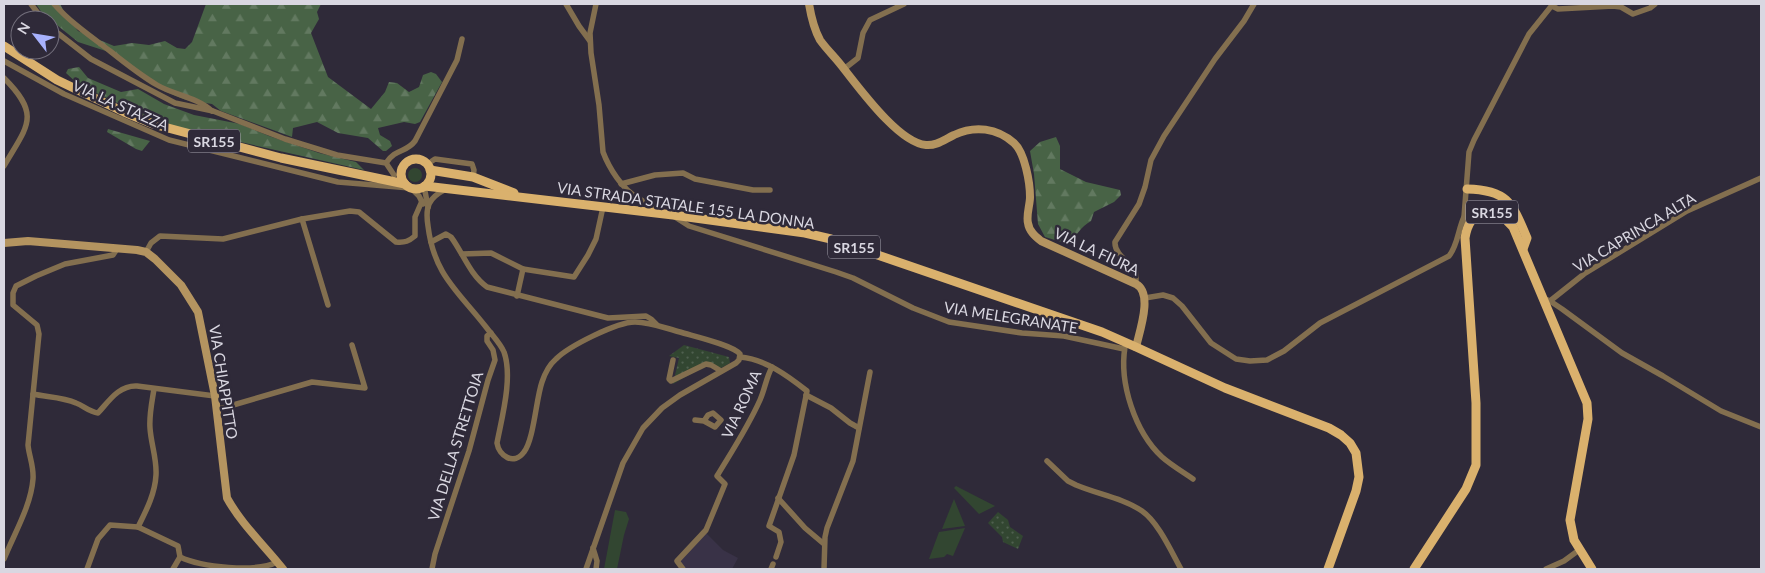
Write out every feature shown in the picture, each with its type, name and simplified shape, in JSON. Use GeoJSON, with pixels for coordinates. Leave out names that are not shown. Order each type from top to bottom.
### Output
{"type":"FeatureCollection","features":[{"type":"Feature","properties":{"kind":"main road","name":"VIA LA FIURA"},"geometry":{"type":"LineString","coordinates":[[809,4],[815,29],[821,40],[865,98],[889,122],[918,143],[927,145],[937,144],[955,134],[971,129],[989,130],[1004,136],[1016,144],[1023,158],[1027,173],[1030,195],[1027,223],[1032,233],[1041,241],[1136,284],[1143,289],[1145,298],[1136,346]]}},
{"type":"Feature","properties":{"kind":"main road","name":"SR155"},"geometry":{"type":"LineString","coordinates":[[4,46],[58,80],[153,124],[281,158],[378,178]]}},
{"type":"Feature","properties":{"kind":"main road"},"geometry":{"type":"LineString","coordinates":[[378,178],[394,175],[408,162],[417,160],[431,166],[473,176],[499,192]]}},
{"type":"Feature","properties":{"kind":"main road"},"geometry":{"type":"LineString","coordinates":[[378,178],[420,189],[429,180],[431,166]]}},
{"type":"Feature","properties":{"kind":"main road"},"geometry":{"type":"LineString","coordinates":[[402,169],[402,178],[409,187]]}},
{"type":"Feature","properties":{"kind":"main road"},"geometry":{"type":"LineString","coordinates":[[470,192],[473,176]]}},
{"type":"Feature","properties":{"kind":"main road"},"geometry":{"type":"LineString","coordinates":[[425,186],[470,192],[499,192]]}},
{"type":"Feature","properties":{"kind":"main road"},"geometry":{"type":"LineString","coordinates":[[1467,189],[1496,193],[1505,198],[1518,216],[1527,238],[1523,249]]}},
{"type":"Feature","properties":{"kind":"main road","name":"VIA STRADA STATALE 155 LA DONNA"},"geometry":{"type":"LineString","coordinates":[[499,192],[530,198],[806,233],[831,239],[1102,332],[1126,346],[1136,346],[1225,388],[1329,428],[1350,443],[1356,453],[1359,477],[1328,569]]}},
{"type":"Feature","properties":{"kind":"main road","name":"SR155"},"geometry":{"type":"LineString","coordinates":[[1414,569],[1466,489],[1476,464],[1476,403],[1465,238],[1468,226],[1472,220],[1484,212],[1500,214],[1513,227],[1546,299],[1587,403],[1588,419],[1570,520],[1571,531],[1579,550],[1592,569]]}},
{"type":"Feature","properties":{"kind":"main road"},"geometry":{"type":"LineString","coordinates":[[4,243],[28,241],[146,252]]}},
{"type":"Feature","properties":{"kind":"main road","name":"VIA CHIAPPITTO"},"geometry":{"type":"LineString","coordinates":[[146,252],[181,285],[198,312],[214,396],[227,498],[235,513],[283,569]]}},
{"type":"Feature","properties":{"kind":"street"},"geometry":{"type":"LineString","coordinates":[[54,4],[87,34],[156,85],[206,106],[212,111]]}},
{"type":"Feature","properties":{"kind":"street"},"geometry":{"type":"LineString","coordinates":[[566,4],[590,41]]}},
{"type":"Feature","properties":{"kind":"street","name":"VIA MELEGRANATE"},"geometry":{"type":"LineString","coordinates":[[596,4],[590,41],[592,70],[599,105],[602,152],[622,184],[636,198],[689,226],[853,278],[940,320],[1007,331],[1064,336],[1126,346]]}},
{"type":"Feature","properties":{"kind":"street"},"geometry":{"type":"LineString","coordinates":[[844,69],[858,58],[864,33],[870,20],[904,4]]}},
{"type":"Feature","properties":{"kind":"street"},"geometry":{"type":"LineString","coordinates":[[1136,284],[1136,271],[1118,252],[1115,242],[1139,204],[1151,160],[1164,136],[1254,4]]}},
{"type":"Feature","properties":{"kind":"street"},"geometry":{"type":"LineString","coordinates":[[1145,298],[1163,295],[1173,298],[1182,306],[1211,343],[1219,350],[1236,359],[1250,361],[1267,360],[1284,351],[1320,323],[1449,256],[1455,247],[1458,231],[1464,216],[1470,152],[1474,140],[1529,34],[1552,5],[1558,9],[1613,6],[1621,7],[1633,14],[1650,8],[1655,4]]}},
{"type":"Feature","properties":{"kind":"street"},"geometry":{"type":"LineString","coordinates":[[60,35],[91,59],[175,103],[212,111],[337,155],[386,163],[394,175]]}},
{"type":"Feature","properties":{"kind":"street"},"geometry":{"type":"LineString","coordinates":[[386,163],[395,153],[412,146],[457,60],[462,39]]}},
{"type":"Feature","properties":{"kind":"street","name":"VIA LA STAZZA"},"geometry":{"type":"LineString","coordinates":[[4,61],[64,94],[169,140],[338,182],[409,187]]}},
{"type":"Feature","properties":{"kind":"street"},"geometry":{"type":"LineString","coordinates":[[4,78],[24,102],[28,121],[25,130],[4,166]]}},
{"type":"Feature","properties":{"kind":"street"},"geometry":{"type":"LineString","coordinates":[[622,184],[655,175],[683,173],[695,179],[753,190],[770,190]]}},
{"type":"Feature","properties":{"kind":"street","name":"VIA CAPRINCA ALTA"},"geometry":{"type":"LineString","coordinates":[[1546,299],[1687,211],[1761,178]]}},
{"type":"Feature","properties":{"kind":"street"},"geometry":{"type":"LineString","coordinates":[[425,186],[431,242],[444,276],[454,291],[491,333],[504,352],[507,375],[497,443],[498,450],[507,458],[514,459],[524,452],[541,383],[550,366],[569,349],[615,326],[635,322],[657,325],[736,350],[740,357]]}},
{"type":"Feature","properties":{"kind":"street"},"geometry":{"type":"LineString","coordinates":[[409,187],[417,193],[427,210]]}},
{"type":"Feature","properties":{"kind":"street"},"geometry":{"type":"LineString","coordinates":[[427,210],[434,196],[446,189]]}},
{"type":"Feature","properties":{"kind":"street"},"geometry":{"type":"LineString","coordinates":[[146,252],[151,243],[160,236],[224,239],[302,219],[353,211],[359,212],[396,242],[403,243],[415,236],[415,217],[422,201]]}},
{"type":"Feature","properties":{"kind":"street"},"geometry":{"type":"LineString","coordinates":[[462,254],[491,253],[523,269],[574,277],[596,239],[602,207]]}},
{"type":"Feature","properties":{"kind":"street"},"geometry":{"type":"LineString","coordinates":[[1464,216],[1468,226]]}},
{"type":"Feature","properties":{"kind":"street"},"geometry":{"type":"LineString","coordinates":[[302,219],[328,306]]}},
{"type":"Feature","properties":{"kind":"street"},"geometry":{"type":"LineString","coordinates":[[431,242],[446,234],[451,236],[472,272],[487,288],[608,318],[646,316],[657,325]]}},
{"type":"Feature","properties":{"kind":"street"},"geometry":{"type":"LineString","coordinates":[[4,559],[30,499],[32,468],[28,445],[39,334],[37,325],[13,305],[13,293],[16,286],[36,276],[65,264],[113,255],[117,249]]}},
{"type":"Feature","properties":{"kind":"street"},"geometry":{"type":"LineString","coordinates":[[517,296],[523,269]]}},
{"type":"Feature","properties":{"kind":"street"},"geometry":{"type":"LineString","coordinates":[[1546,299],[1622,353],[1720,411],[1761,427]]}},
{"type":"Feature","properties":{"kind":"street","name":"VIA DELLA STRETTOIA"},"geometry":{"type":"LineString","coordinates":[[432,569],[495,360],[493,350],[487,341],[487,336],[491,333]]}},
{"type":"Feature","properties":{"kind":"street"},"geometry":{"type":"LineString","coordinates":[[216,410],[312,382],[365,388],[352,345]]}},
{"type":"Feature","properties":{"kind":"street"},"geometry":{"type":"LineString","coordinates":[[1126,346],[1125,371],[1128,395],[1141,428],[1156,451],[1163,458],[1193,479]]}},
{"type":"Feature","properties":{"kind":"street"},"geometry":{"type":"LineString","coordinates":[[740,357],[752,358],[772,367],[807,391],[794,455],[769,526],[779,532],[781,537],[776,557]]}},
{"type":"Feature","properties":{"kind":"street"},"geometry":{"type":"LineString","coordinates":[[587,567],[623,463],[640,432],[653,417],[680,395],[736,363],[740,357]]}},
{"type":"Feature","properties":{"kind":"street"},"geometry":{"type":"LineString","coordinates":[[673,360],[669,379],[671,381],[706,364],[721,370]]}},
{"type":"Feature","properties":{"kind":"street","name":"VIA ROMA"},"geometry":{"type":"LineString","coordinates":[[683,569],[677,561],[706,530],[725,484],[717,476],[748,425],[760,401],[766,378],[772,367]]}},
{"type":"Feature","properties":{"kind":"street"},"geometry":{"type":"LineString","coordinates":[[822,538],[853,461],[870,372]]}},
{"type":"Feature","properties":{"kind":"street"},"geometry":{"type":"LineString","coordinates":[[33,394],[76,402],[92,412],[98,413],[110,399],[127,386],[214,396]]}},
{"type":"Feature","properties":{"kind":"street"},"geometry":{"type":"LineString","coordinates":[[138,527],[152,497],[156,476],[155,452],[150,428],[151,403],[154,389]]}},
{"type":"Feature","properties":{"kind":"street"},"geometry":{"type":"LineString","coordinates":[[806,395],[831,408],[850,424],[859,428]]}},
{"type":"Feature","properties":{"kind":"street"},"geometry":{"type":"LineString","coordinates":[[695,420],[704,421]]}},
{"type":"Feature","properties":{"kind":"street"},"geometry":{"type":"LineString","coordinates":[[1047,461],[1068,481],[1131,505],[1149,517],[1181,569]]}},
{"type":"Feature","properties":{"kind":"street"},"geometry":{"type":"LineString","coordinates":[[778,498],[805,528],[822,538],[824,544],[824,569]]}},
{"type":"Feature","properties":{"kind":"street"},"geometry":{"type":"LineString","coordinates":[[87,569],[98,539],[110,525],[138,527],[178,546],[180,557],[173,569]]}},
{"type":"Feature","properties":{"kind":"street"},"geometry":{"type":"LineString","coordinates":[[593,548],[597,561],[596,568]]}},
{"type":"Feature","properties":{"kind":"street"},"geometry":{"type":"LineString","coordinates":[[1546,569],[1564,561],[1579,550]]}},
{"type":"Feature","properties":{"kind":"street"},"geometry":{"type":"LineString","coordinates":[[180,557],[211,567],[228,568],[270,566],[277,562]]}},
{"type":"Feature","properties":{"kind":"street"},"geometry":{"type":"LineString","coordinates":[[587,567],[593,562],[596,568]]}},
{"type":"Feature","properties":{"kind":"shaded area"},"geometry":{"type":"Polygon","coordinates":[[[706,533],[723,550],[738,558],[732,569],[686,569],[679,561],[706,533]]]}},
{"type":"Feature","properties":{"kind":"green space"},"geometry":{"type":"Polygon","coordinates":[[[36,4],[60,4],[78,31],[114,46],[132,43],[149,45],[165,41],[177,48],[185,49],[192,42],[206,4],[321,4],[317,12],[319,19],[311,33],[328,77],[371,109],[385,92],[389,82],[397,83],[409,92],[419,87],[423,75],[431,72],[436,74],[442,82],[420,122],[415,124],[404,122],[378,128],[380,135],[390,141],[392,146],[386,151],[383,151],[368,138],[338,133],[317,122],[293,128],[292,137],[221,111],[212,104],[186,100],[164,91],[112,53],[78,42],[60,28],[60,10],[40,10],[36,4]]]}},
{"type":"Feature","properties":{"kind":"green space"},"geometry":{"type":"Polygon","coordinates":[[[79,67],[88,78],[121,92],[138,89],[164,104],[194,115],[240,124],[319,153],[356,162],[364,170],[178,128],[141,114],[79,85],[66,73],[68,69],[79,67]]]}},
{"type":"Feature","properties":{"kind":"green space"},"geometry":{"type":"Polygon","coordinates":[[[108,129],[150,141],[142,151],[107,132],[108,129]]]}},
{"type":"Feature","properties":{"kind":"green space"},"geometry":{"type":"Polygon","coordinates":[[[1056,137],[1060,146],[1060,169],[1086,182],[1120,190],[1121,195],[1114,202],[1094,212],[1091,221],[1068,244],[1045,237],[1038,224],[1030,151],[1040,142],[1056,137]]]}},
{"type":"Feature","properties":{"kind":"green space"},"geometry":{"type":"Polygon","coordinates":[[[415,168],[420,170],[422,175],[420,180],[415,182],[410,180],[408,175],[410,170],[415,168]]]}},
{"type":"Feature","properties":{"kind":"green space"},"geometry":{"type":"Polygon","coordinates":[[[684,345],[729,357],[730,363],[721,368],[705,366],[673,384],[679,358],[669,356],[684,345]]]}},
{"type":"Feature","properties":{"kind":"green space"},"geometry":{"type":"Polygon","coordinates":[[[956,486],[995,506],[979,514],[954,488],[956,486]]]}},
{"type":"Feature","properties":{"kind":"green space"},"geometry":{"type":"Polygon","coordinates":[[[954,499],[965,526],[942,529],[954,499]]]}},
{"type":"Feature","properties":{"kind":"green space"},"geometry":{"type":"Polygon","coordinates":[[[615,510],[626,512],[629,519],[617,569],[604,569],[615,510]]]}},
{"type":"Feature","properties":{"kind":"green space"},"geometry":{"type":"Polygon","coordinates":[[[998,512],[1008,520],[1010,527],[1023,536],[1018,549],[1003,542],[1002,537],[988,523],[998,512]]]}},
{"type":"Feature","properties":{"kind":"green space"},"geometry":{"type":"Polygon","coordinates":[[[965,528],[953,556],[947,554],[944,557],[929,559],[939,532],[965,528]]]}}]}
